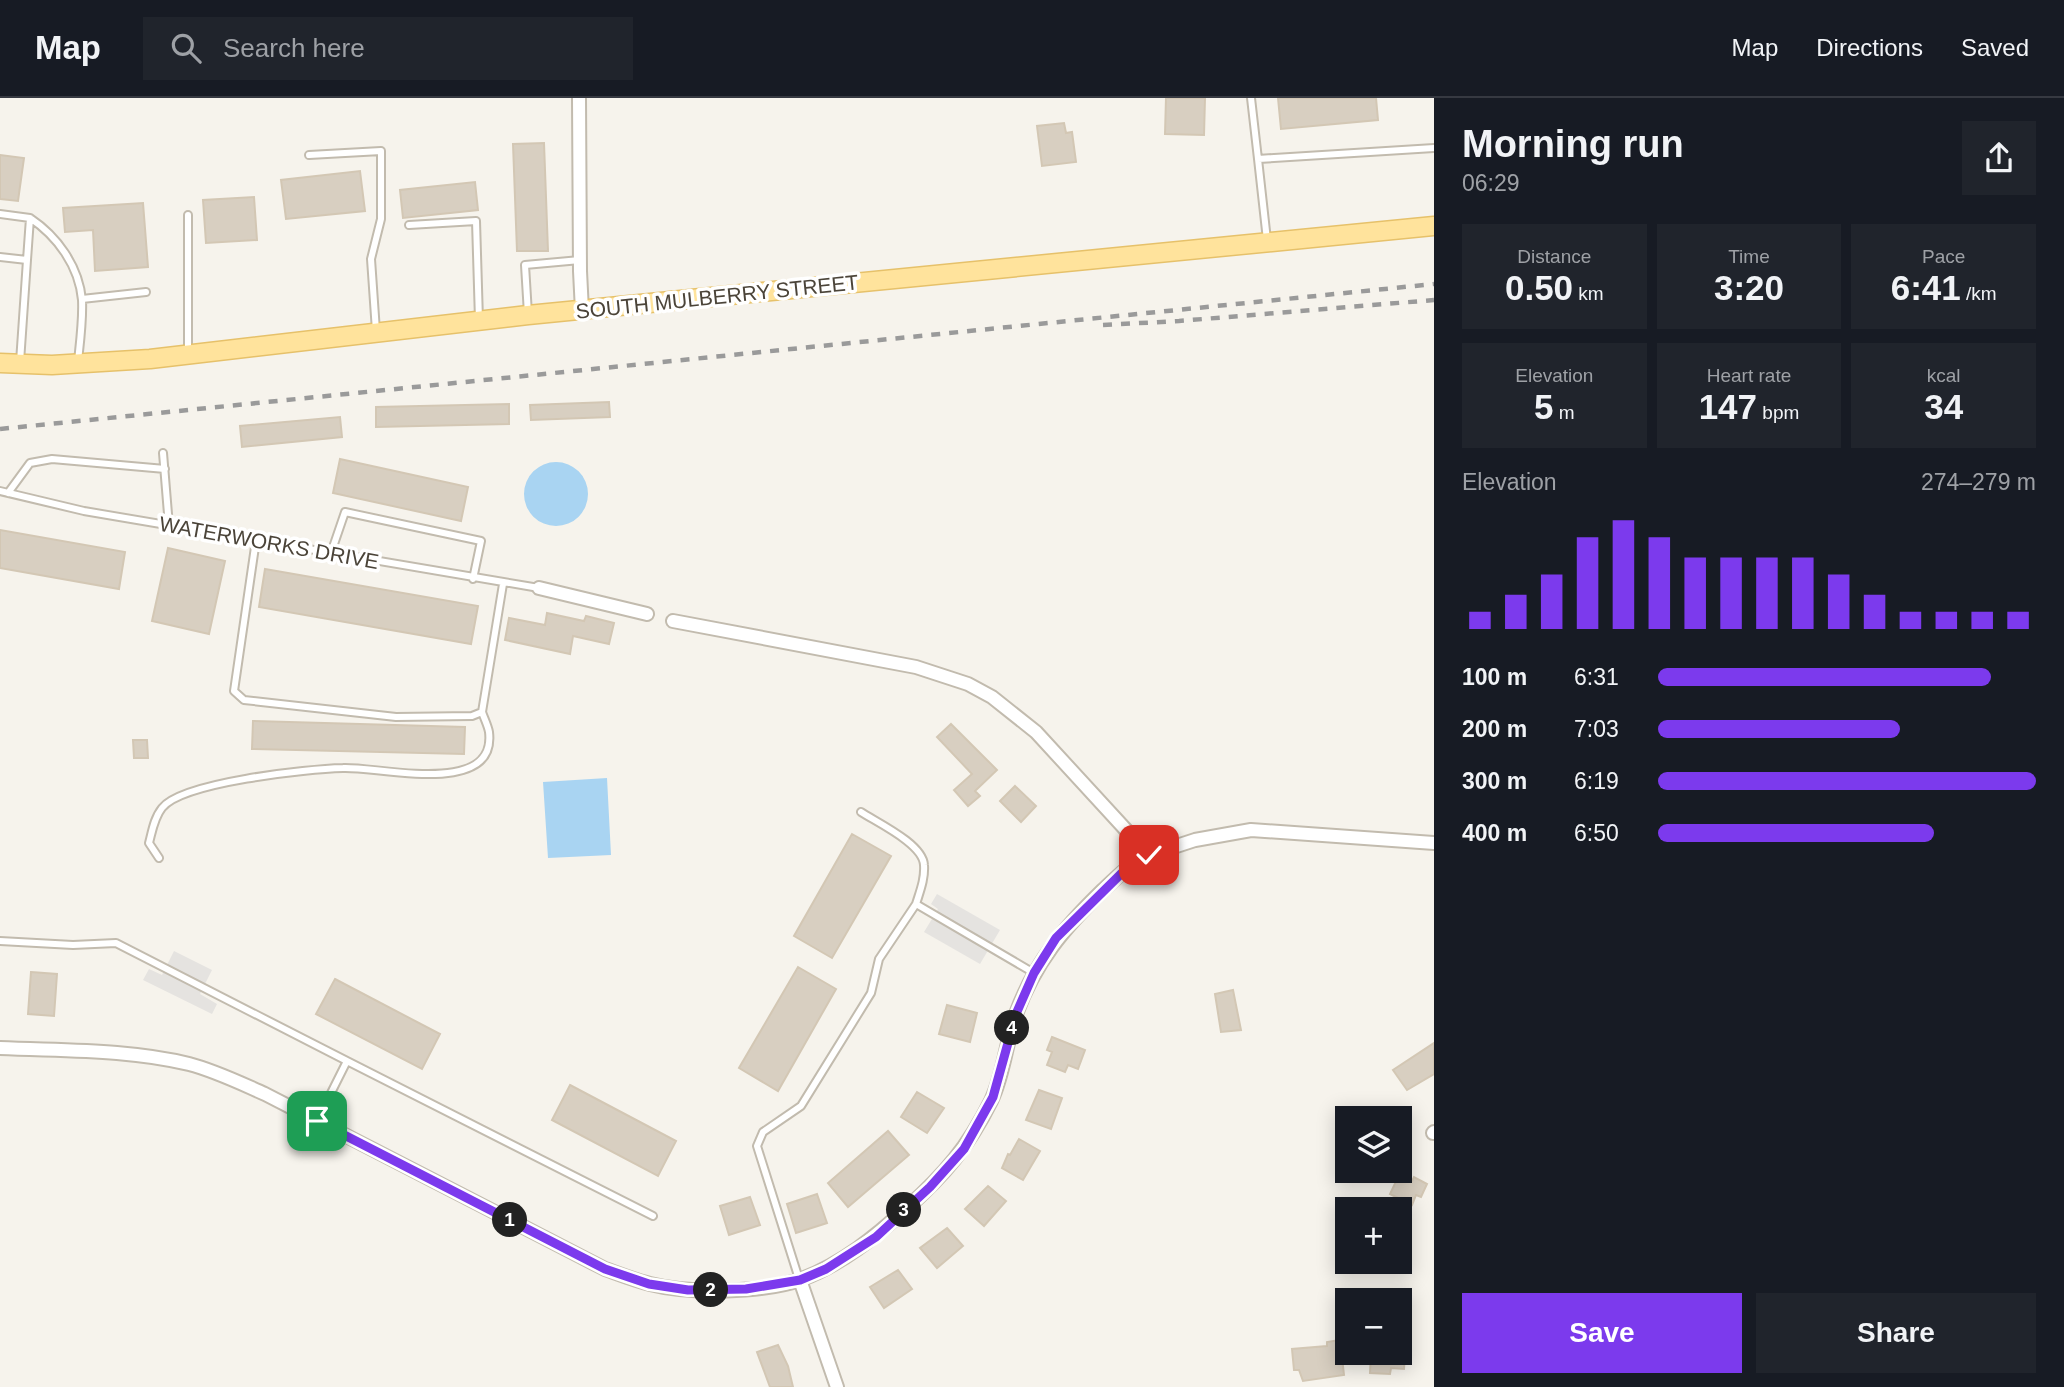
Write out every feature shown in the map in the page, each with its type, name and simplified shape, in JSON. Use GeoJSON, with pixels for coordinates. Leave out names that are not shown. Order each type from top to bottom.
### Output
{"type":"FeatureCollection","features":[{"type":"Feature","properties":{"kind":"main road","name":"SOUTH MULBERRY STREET"},"geometry":{"type":"LineString","coordinates":[[0,363],[78,363],[188,354],[479,321],[1434,226]]}},
{"type":"Feature","properties":{"kind":"street"},"geometry":{"type":"LineString","coordinates":[[579,98],[582,311]]}},
{"type":"Feature","properties":{"kind":"street"},"geometry":{"type":"LineString","coordinates":[[539,589],[648,614]]}},
{"type":"Feature","properties":{"kind":"street"},"geometry":{"type":"LineString","coordinates":[[673,621],[916,667],[968,684],[992,697],[1036,732],[1149,855]]}},
{"type":"Feature","properties":{"kind":"street"},"geometry":{"type":"LineString","coordinates":[[0,1048],[128,1054],[190,1064],[220,1073],[605,1269],[649,1284],[688,1290],[746,1289],[800,1280],[826,1269],[876,1237],[930,1187],[964,1149],[993,1097],[1016,1014],[1034,973],[1056,938],[1132,863],[1195,840],[1251,830],[1434,843]]}},
{"type":"Feature","properties":{"kind":"street"},"geometry":{"type":"LineString","coordinates":[[800,1280],[837,1387]]}},
{"type":"Feature","properties":{"kind":"lane"},"geometry":{"type":"LineString","coordinates":[[1251,98],[1267,243]]}},
{"type":"Feature","properties":{"kind":"lane"},"geometry":{"type":"LineString","coordinates":[[1258,159],[1434,148]]}},
{"type":"Feature","properties":{"kind":"lane"},"geometry":{"type":"LineString","coordinates":[[309,155],[381,151],[381,219],[371,260],[376,333]]}},
{"type":"Feature","properties":{"kind":"lane"},"geometry":{"type":"LineString","coordinates":[[0,214],[30,218],[46,228],[69,260],[82,299],[78,363]]}},
{"type":"Feature","properties":{"kind":"lane"},"geometry":{"type":"LineString","coordinates":[[188,215],[188,354]]}},
{"type":"Feature","properties":{"kind":"lane"},"geometry":{"type":"LineString","coordinates":[[20,363],[30,218]]}},
{"type":"Feature","properties":{"kind":"lane"},"geometry":{"type":"LineString","coordinates":[[409,225],[476,221],[479,321]]}},
{"type":"Feature","properties":{"kind":"lane"},"geometry":{"type":"LineString","coordinates":[[0,257],[27,260]]}},
{"type":"Feature","properties":{"kind":"lane"},"geometry":{"type":"LineString","coordinates":[[528,316],[525,265],[580,265]]}},
{"type":"Feature","properties":{"kind":"lane"},"geometry":{"type":"LineString","coordinates":[[82,299],[146,292]]}},
{"type":"Feature","properties":{"kind":"lane"},"geometry":{"type":"LineString","coordinates":[[163,453],[169,526]]}},
{"type":"Feature","properties":{"kind":"lane"},"geometry":{"type":"LineString","coordinates":[[8,493],[30,463],[52,459],[165,469]]}},
{"type":"Feature","properties":{"kind":"lane","name":"WATERWORKS DRIVE"},"geometry":{"type":"LineString","coordinates":[[0,491],[84,511],[539,589]]}},
{"type":"Feature","properties":{"kind":"lane"},"geometry":{"type":"LineString","coordinates":[[331,553],[345,512],[481,541],[474,579]]}},
{"type":"Feature","properties":{"kind":"lane"},"geometry":{"type":"LineString","coordinates":[[256,540],[233,691],[244,700],[396,717],[472,716],[482,712]]}},
{"type":"Feature","properties":{"kind":"lane"},"geometry":{"type":"LineString","coordinates":[[159,858],[152,852],[149,844],[162,807],[175,797],[192,790],[344,768],[440,775],[468,769],[482,759],[488,747],[489,732],[482,712],[503,584]]}},
{"type":"Feature","properties":{"kind":"lane"},"geometry":{"type":"LineString","coordinates":[[800,1280],[757,1146],[763,1132],[801,1106],[871,993],[879,959],[916,904],[924,879],[925,861],[913,845],[861,812]]}},
{"type":"Feature","properties":{"kind":"lane"},"geometry":{"type":"LineString","coordinates":[[916,904],[1034,973]]}},
{"type":"Feature","properties":{"kind":"lane"},"geometry":{"type":"LineString","coordinates":[[0,941],[73,945],[116,943],[653,1216]]}},
{"type":"Feature","properties":{"kind":"lane"},"geometry":{"type":"LineString","coordinates":[[317,1121],[347,1061]]}},
{"type":"Feature","properties":{"kind":"shaded area"},"geometry":{"type":"Polygon","coordinates":[[[937,894],[1000,930],[980,964],[924,932],[938,909],[931,904],[937,894]]]}},
{"type":"Feature","properties":{"kind":"shaded area"},"geometry":{"type":"Polygon","coordinates":[[[174,951],[212,970],[200,994],[217,1004],[212,1014],[143,980],[149,969],[162,975],[174,951]]]}},
{"type":"Feature","properties":{"kind":"water"},"geometry":{"type":"Polygon","coordinates":[[[556,462],[574,468],[582,476],[588,494],[582,512],[574,520],[556,526],[538,520],[530,512],[524,494],[530,476],[538,468],[556,462]]]}},
{"type":"Feature","properties":{"kind":"water"},"geometry":{"type":"Polygon","coordinates":[[[607,778],[611,855],[548,858],[543,782],[607,778]]]}},
{"type":"Feature","properties":{"kind":"building"},"geometry":{"type":"Polygon","coordinates":[[[1166,98],[1205,98],[1204,135],[1165,134],[1166,98]]]}},
{"type":"Feature","properties":{"kind":"building"},"geometry":{"type":"Polygon","coordinates":[[[1278,98],[1376,98],[1378,120],[1281,129],[1278,98]]]}},
{"type":"Feature","properties":{"kind":"building"},"geometry":{"type":"Polygon","coordinates":[[[1064,123],[1066,133],[1072,132],[1076,162],[1042,166],[1037,126],[1064,123]]]}},
{"type":"Feature","properties":{"kind":"building"},"geometry":{"type":"Polygon","coordinates":[[[544,143],[548,251],[517,251],[513,144],[544,143]]]}},
{"type":"Feature","properties":{"kind":"building"},"geometry":{"type":"Polygon","coordinates":[[[0,155],[24,158],[18,201],[0,199],[0,155]]]}},
{"type":"Feature","properties":{"kind":"building"},"geometry":{"type":"Polygon","coordinates":[[[360,171],[365,211],[286,219],[281,180],[360,171]]]}},
{"type":"Feature","properties":{"kind":"building"},"geometry":{"type":"Polygon","coordinates":[[[475,182],[478,210],[403,218],[400,190],[475,182]]]}},
{"type":"Feature","properties":{"kind":"building"},"geometry":{"type":"Polygon","coordinates":[[[254,197],[257,240],[206,243],[203,200],[254,197]]]}},
{"type":"Feature","properties":{"kind":"building"},"geometry":{"type":"Polygon","coordinates":[[[143,203],[148,267],[95,271],[93,230],[65,232],[63,208],[143,203]]]}},
{"type":"Feature","properties":{"kind":"building"},"geometry":{"type":"Polygon","coordinates":[[[609,402],[610,417],[531,420],[530,405],[609,402]]]}},
{"type":"Feature","properties":{"kind":"building"},"geometry":{"type":"Polygon","coordinates":[[[509,404],[509,424],[376,427],[376,407],[509,404]]]}},
{"type":"Feature","properties":{"kind":"building"},"geometry":{"type":"Polygon","coordinates":[[[340,417],[342,437],[242,447],[240,426],[340,417]]]}},
{"type":"Feature","properties":{"kind":"building"},"geometry":{"type":"Polygon","coordinates":[[[340,459],[468,487],[461,521],[333,493],[340,459]]]}},
{"type":"Feature","properties":{"kind":"building"},"geometry":{"type":"Polygon","coordinates":[[[0,530],[125,552],[119,589],[0,568],[0,530]]]}},
{"type":"Feature","properties":{"kind":"building"},"geometry":{"type":"Polygon","coordinates":[[[168,548],[225,561],[209,634],[152,621],[168,548]]]}},
{"type":"Feature","properties":{"kind":"building"},"geometry":{"type":"Polygon","coordinates":[[[265,569],[478,606],[471,644],[259,607],[265,569]]]}},
{"type":"Feature","properties":{"kind":"building"},"geometry":{"type":"Polygon","coordinates":[[[547,613],[584,621],[586,616],[614,623],[609,644],[573,636],[570,654],[505,640],[509,618],[545,625],[547,613]]]}},
{"type":"Feature","properties":{"kind":"building"},"geometry":{"type":"Polygon","coordinates":[[[253,721],[465,727],[464,754],[252,749],[253,721]]]}},
{"type":"Feature","properties":{"kind":"building"},"geometry":{"type":"Polygon","coordinates":[[[951,724],[997,770],[975,791],[980,796],[968,806],[954,790],[972,774],[937,737],[951,724]]]}},
{"type":"Feature","properties":{"kind":"building"},"geometry":{"type":"Polygon","coordinates":[[[133,740],[147,740],[148,758],[134,758],[133,740]]]}},
{"type":"Feature","properties":{"kind":"building"},"geometry":{"type":"Polygon","coordinates":[[[1015,786],[1036,806],[1021,822],[1000,801],[1015,786]]]}},
{"type":"Feature","properties":{"kind":"building"},"geometry":{"type":"Polygon","coordinates":[[[852,834],[891,856],[832,958],[794,936],[852,834]]]}},
{"type":"Feature","properties":{"kind":"building"},"geometry":{"type":"Polygon","coordinates":[[[798,967],[836,989],[778,1091],[739,1068],[798,967]]]}},
{"type":"Feature","properties":{"kind":"building"},"geometry":{"type":"Polygon","coordinates":[[[31,972],[57,974],[54,1016],[28,1014],[31,972]]]}},
{"type":"Feature","properties":{"kind":"building"},"geometry":{"type":"Polygon","coordinates":[[[335,979],[440,1034],[422,1069],[316,1014],[335,979]]]}},
{"type":"Feature","properties":{"kind":"building"},"geometry":{"type":"Polygon","coordinates":[[[1233,990],[1241,1030],[1221,1032],[1215,994],[1233,990]]]}},
{"type":"Feature","properties":{"kind":"building"},"geometry":{"type":"Polygon","coordinates":[[[947,1005],[977,1013],[970,1042],[939,1034],[947,1005]]]}},
{"type":"Feature","properties":{"kind":"building"},"geometry":{"type":"Polygon","coordinates":[[[1052,1037],[1085,1050],[1078,1069],[1068,1065],[1065,1072],[1047,1065],[1052,1052],[1047,1050],[1052,1037]]]}},
{"type":"Feature","properties":{"kind":"building"},"geometry":{"type":"Polygon","coordinates":[[[1434,1043],[1434,1074],[1407,1090],[1393,1070],[1434,1043]]]}},
{"type":"Feature","properties":{"kind":"building"},"geometry":{"type":"Polygon","coordinates":[[[570,1085],[676,1141],[658,1176],[552,1120],[570,1085]]]}},
{"type":"Feature","properties":{"kind":"building"},"geometry":{"type":"Polygon","coordinates":[[[1039,1090],[1062,1098],[1051,1129],[1026,1120],[1039,1090]]]}},
{"type":"Feature","properties":{"kind":"building"},"geometry":{"type":"Polygon","coordinates":[[[917,1092],[944,1108],[927,1133],[901,1117],[917,1092]]]}},
{"type":"Feature","properties":{"kind":"building"},"geometry":{"type":"Polygon","coordinates":[[[888,1131],[909,1155],[848,1207],[828,1183],[888,1131]]]}},
{"type":"Feature","properties":{"kind":"building"},"geometry":{"type":"Polygon","coordinates":[[[1019,1139],[1040,1151],[1023,1180],[1002,1168],[1019,1139]]]}},
{"type":"Feature","properties":{"kind":"building"},"geometry":{"type":"Polygon","coordinates":[[[1414,1177],[1427,1184],[1421,1197],[1416,1195],[1412,1205],[1412,1197],[1396,1197],[1390,1194],[1395,1183],[1412,1183],[1414,1177]]]}},
{"type":"Feature","properties":{"kind":"building"},"geometry":{"type":"Polygon","coordinates":[[[988,1186],[1006,1201],[984,1226],[965,1209],[988,1186]]]}},
{"type":"Feature","properties":{"kind":"building"},"geometry":{"type":"Polygon","coordinates":[[[817,1194],[827,1223],[796,1233],[787,1204],[817,1194]]]}},
{"type":"Feature","properties":{"kind":"building"},"geometry":{"type":"Polygon","coordinates":[[[750,1197],[760,1225],[729,1235],[720,1206],[750,1197]]]}},
{"type":"Feature","properties":{"kind":"building"},"geometry":{"type":"Polygon","coordinates":[[[947,1228],[963,1246],[937,1268],[920,1248],[947,1228]]]}},
{"type":"Feature","properties":{"kind":"building"},"geometry":{"type":"Polygon","coordinates":[[[898,1270],[912,1289],[884,1308],[870,1287],[898,1270]]]}},
{"type":"Feature","properties":{"kind":"building"},"geometry":{"type":"Polygon","coordinates":[[[1335,1341],[1335,1365],[1343,1365],[1344,1375],[1303,1381],[1299,1370],[1294,1370],[1292,1349],[1327,1346],[1327,1342],[1335,1341]]]}},
{"type":"Feature","properties":{"kind":"building"},"geometry":{"type":"Polygon","coordinates":[[[778,1345],[788,1366],[793,1387],[770,1387],[757,1352],[778,1345]]]}},
{"type":"Feature","properties":{"kind":"building"},"geometry":{"type":"Polygon","coordinates":[[[1370,1365],[1404,1365],[1404,1369],[1391,1368],[1390,1374],[1370,1373],[1370,1365]]]}},
{"type":"Feature","properties":{"kind":"railway"},"geometry":{"type":"LineString","coordinates":[[0,429],[1434,284]]}},
{"type":"Feature","properties":{"kind":"railway"},"geometry":{"type":"LineString","coordinates":[[1103,325],[1434,300]]}},
{"type":"Feature","properties":{"kind":"route"},"geometry":{"type":"LineString","coordinates":[[317,1121],[605,1269],[649,1284],[688,1290],[746,1289],[800,1280],[826,1269],[876,1237],[930,1187],[964,1149],[993,1097],[1016,1014],[1034,973],[1056,938],[1132,863],[1149,855]]}}]}
